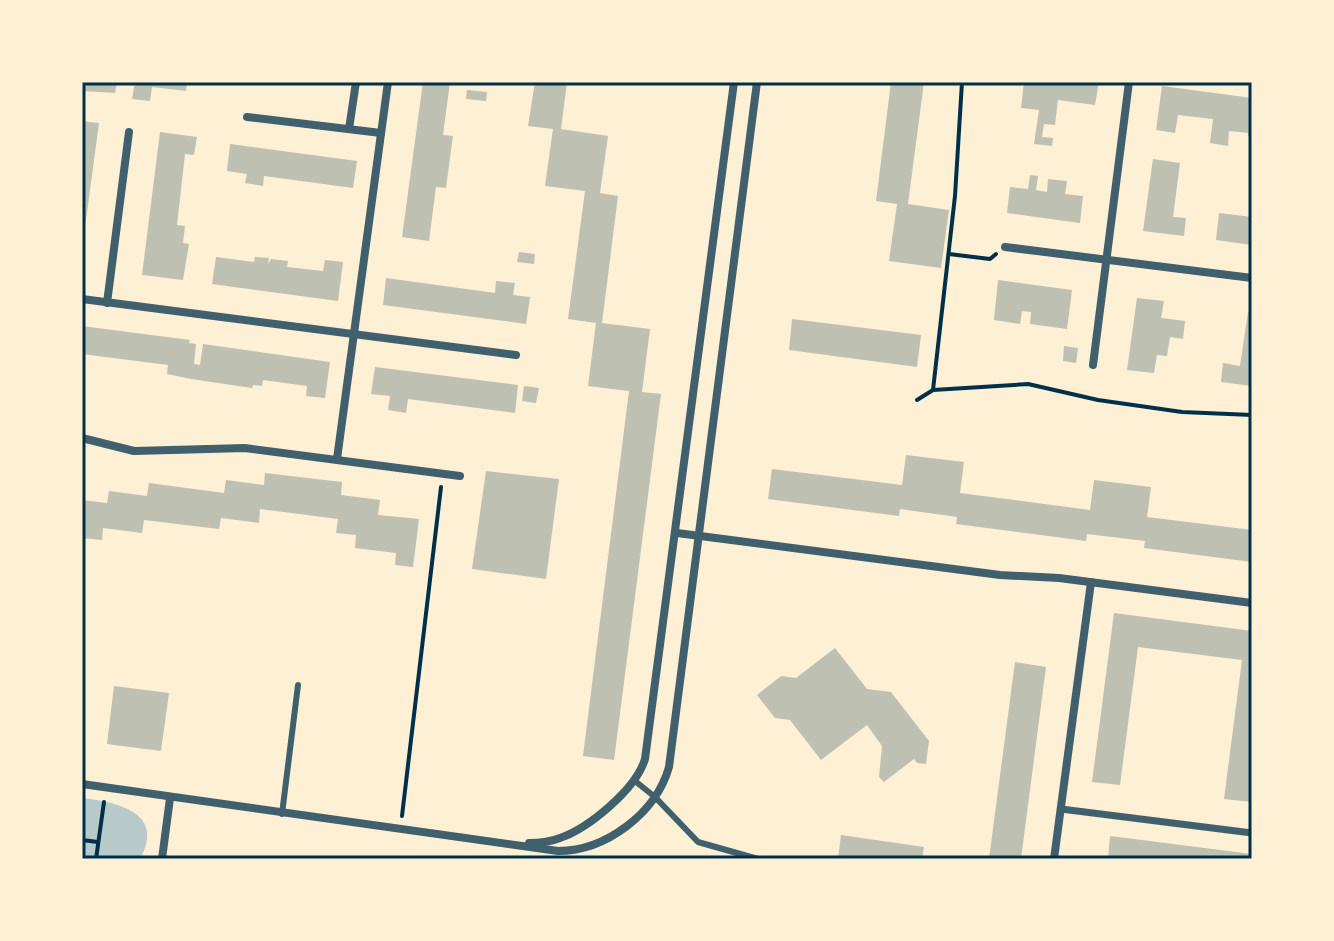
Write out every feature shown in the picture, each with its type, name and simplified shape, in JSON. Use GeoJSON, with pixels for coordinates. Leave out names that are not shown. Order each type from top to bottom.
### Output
{"type":"FeatureCollection","features":[{"type":"Feature","properties":{"kind":"street"},"geometry":{"type":"LineString","coordinates":[[349,129],[356,82]]}},
{"type":"Feature","properties":{"kind":"street"},"geometry":{"type":"LineString","coordinates":[[337,459],[388,82]]}},
{"type":"Feature","properties":{"kind":"street"},"geometry":{"type":"LineString","coordinates":[[512,844],[549,841],[571,833],[635,781],[645,759],[734,82]]}},
{"type":"Feature","properties":{"kind":"street"},"geometry":{"type":"LineString","coordinates":[[82,784],[558,851],[588,848],[643,811],[665,781],[669,767],[757,82]]}},
{"type":"Feature","properties":{"kind":"street"},"geometry":{"type":"LineString","coordinates":[[1093,365],[1129,82]]}},
{"type":"Feature","properties":{"kind":"street"},"geometry":{"type":"LineString","coordinates":[[247,117],[381,133]]}},
{"type":"Feature","properties":{"kind":"street"},"geometry":{"type":"LineString","coordinates":[[107,303],[129,132]]}},
{"type":"Feature","properties":{"kind":"street"},"geometry":{"type":"LineString","coordinates":[[1005,247],[1252,278]]}},
{"type":"Feature","properties":{"kind":"street"},"geometry":{"type":"LineString","coordinates":[[82,299],[516,355]]}},
{"type":"Feature","properties":{"kind":"street"},"geometry":{"type":"LineString","coordinates":[[82,438],[134,451],[245,448],[460,476]]}},
{"type":"Feature","properties":{"kind":"street"},"geometry":{"type":"LineString","coordinates":[[677,533],[1000,575],[1091,582],[1252,603]]}},
{"type":"Feature","properties":{"kind":"street"},"geometry":{"type":"LineString","coordinates":[[1054,859],[1091,582]]}},
{"type":"Feature","properties":{"kind":"street"},"geometry":{"type":"LineString","coordinates":[[162,859],[170,798]]}},
{"type":"Feature","properties":{"kind":"street"},"geometry":{"type":"LineString","coordinates":[[1061,809],[1252,833]]}},
{"type":"Feature","properties":{"kind":"lane"},"geometry":{"type":"LineString","coordinates":[[282,814],[298,685]]}},
{"type":"Feature","properties":{"kind":"lane"},"geometry":{"type":"LineString","coordinates":[[635,781],[655,797],[698,842],[758,859]]}},
{"type":"Feature","properties":{"kind":"path"},"geometry":{"type":"LineString","coordinates":[[933,390],[955,196],[962,82]]}},
{"type":"Feature","properties":{"kind":"path"},"geometry":{"type":"LineString","coordinates":[[949,254],[990,259],[1005,247]]}},
{"type":"Feature","properties":{"kind":"path"},"geometry":{"type":"LineString","coordinates":[[917,400],[933,390],[1028,384],[1098,400],[1182,412],[1252,415]]}},
{"type":"Feature","properties":{"kind":"path"},"geometry":{"type":"LineString","coordinates":[[400,829],[443,473]]}},
{"type":"Feature","properties":{"kind":"path"},"geometry":{"type":"LineString","coordinates":[[96,859],[106,788]]}},
{"type":"Feature","properties":{"kind":"path"},"geometry":{"type":"LineString","coordinates":[[82,840],[98,842]]}},
{"type":"Feature","properties":{"kind":"shaded area"},"geometry":{"type":"Polygon","coordinates":[[[82,798],[122,807],[142,820],[147,830],[140,859],[82,859],[82,798]]]}},
{"type":"Feature","properties":{"kind":"building"},"geometry":{"type":"Polygon","coordinates":[[[82,82],[117,82],[115,93],[82,91],[82,82]]]}},
{"type":"Feature","properties":{"kind":"building"},"geometry":{"type":"Polygon","coordinates":[[[135,82],[187,82],[186,91],[152,87],[150,101],[132,99],[135,82]]]}},
{"type":"Feature","properties":{"kind":"building"},"geometry":{"type":"Polygon","coordinates":[[[423,82],[450,82],[443,135],[453,136],[446,188],[436,187],[429,241],[402,237],[423,82]]]}},
{"type":"Feature","properties":{"kind":"building"},"geometry":{"type":"Polygon","coordinates":[[[535,82],[567,82],[561,129],[608,136],[600,193],[618,196],[602,323],[650,329],[642,392],[661,394],[614,760],[583,756],[629,391],[588,386],[596,323],[568,319],[585,191],[545,186],[553,129],[528,126],[535,82]]]}},
{"type":"Feature","properties":{"kind":"building"},"geometry":{"type":"Polygon","coordinates":[[[891,82],[924,82],[908,204],[949,210],[941,268],[889,261],[897,204],[876,201],[891,82]]]}},
{"type":"Feature","properties":{"kind":"building"},"geometry":{"type":"Polygon","coordinates":[[[1024,82],[1099,82],[1095,105],[1058,100],[1055,125],[1044,124],[1042,137],[1053,138],[1052,146],[1034,144],[1039,110],[1021,108],[1024,82]]]}},
{"type":"Feature","properties":{"kind":"building"},"geometry":{"type":"Polygon","coordinates":[[[1162,86],[1252,98],[1252,137],[1248,133],[1229,131],[1228,146],[1210,143],[1213,119],[1178,115],[1175,133],[1156,130],[1162,86]]]}},
{"type":"Feature","properties":{"kind":"building"},"geometry":{"type":"Polygon","coordinates":[[[467,90],[487,92],[486,101],[466,99],[467,90]]]}},
{"type":"Feature","properties":{"kind":"building"},"geometry":{"type":"Polygon","coordinates":[[[82,121],[99,123],[84,235],[82,235],[82,121]]]}},
{"type":"Feature","properties":{"kind":"building"},"geometry":{"type":"Polygon","coordinates":[[[160,132],[197,137],[194,155],[185,154],[177,225],[185,226],[183,243],[189,244],[183,280],[142,275],[160,132]]]}},
{"type":"Feature","properties":{"kind":"building"},"geometry":{"type":"Polygon","coordinates":[[[230,144],[357,161],[353,188],[264,176],[263,186],[245,183],[247,174],[227,171],[230,144]]]}},
{"type":"Feature","properties":{"kind":"building"},"geometry":{"type":"Polygon","coordinates":[[[1153,159],[1180,163],[1173,217],[1186,218],[1184,236],[1143,231],[1153,159]]]}},
{"type":"Feature","properties":{"kind":"building"},"geometry":{"type":"Polygon","coordinates":[[[1030,175],[1038,176],[1036,190],[1047,192],[1048,179],[1067,181],[1065,194],[1083,196],[1080,223],[1007,213],[1010,187],[1028,189],[1030,175]]]}},
{"type":"Feature","properties":{"kind":"building"},"geometry":{"type":"Polygon","coordinates":[[[1219,213],[1252,217],[1252,245],[1216,240],[1219,213]]]}},
{"type":"Feature","properties":{"kind":"building"},"geometry":{"type":"Polygon","coordinates":[[[519,252],[535,254],[534,264],[517,262],[519,252]]]}},
{"type":"Feature","properties":{"kind":"building"},"geometry":{"type":"Polygon","coordinates":[[[216,257],[254,262],[255,257],[269,258],[268,264],[271,259],[288,261],[287,267],[323,271],[325,260],[343,262],[338,301],[212,284],[216,257]]]}},
{"type":"Feature","properties":{"kind":"building"},"geometry":{"type":"Polygon","coordinates":[[[386,278],[495,293],[496,281],[515,283],[513,295],[530,297],[526,324],[383,305],[386,278]]]}},
{"type":"Feature","properties":{"kind":"building"},"geometry":{"type":"Polygon","coordinates":[[[998,280],[1072,290],[1067,329],[1030,324],[1031,312],[1022,311],[1020,324],[994,320],[998,280]]]}},
{"type":"Feature","properties":{"kind":"building"},"geometry":{"type":"Polygon","coordinates":[[[1137,298],[1164,301],[1161,318],[1185,321],[1183,339],[1170,337],[1167,356],[1157,355],[1154,373],[1127,370],[1137,298]]]}},
{"type":"Feature","properties":{"kind":"building"},"geometry":{"type":"Polygon","coordinates":[[[1248,312],[1252,313],[1252,386],[1221,382],[1223,363],[1240,366],[1248,312]]]}},
{"type":"Feature","properties":{"kind":"building"},"geometry":{"type":"Polygon","coordinates":[[[792,319],[921,335],[917,367],[789,350],[792,319]]]}},
{"type":"Feature","properties":{"kind":"building"},"geometry":{"type":"Polygon","coordinates":[[[82,326],[190,340],[189,343],[196,344],[194,364],[200,365],[203,344],[330,362],[325,398],[306,396],[307,386],[263,380],[262,386],[253,385],[252,388],[167,374],[168,365],[82,354],[82,326]]]}},
{"type":"Feature","properties":{"kind":"building"},"geometry":{"type":"Polygon","coordinates":[[[1064,346],[1078,348],[1076,363],[1063,361],[1064,346]]]}},
{"type":"Feature","properties":{"kind":"building"},"geometry":{"type":"Polygon","coordinates":[[[375,367],[518,385],[515,413],[408,399],[406,413],[388,410],[390,396],[371,394],[375,367]]]}},
{"type":"Feature","properties":{"kind":"building"},"geometry":{"type":"Polygon","coordinates":[[[524,386],[539,388],[536,403],[522,401],[524,386]]]}},
{"type":"Feature","properties":{"kind":"building"},"geometry":{"type":"Polygon","coordinates":[[[906,455],[964,462],[960,493],[1090,510],[1094,480],[1151,487],[1147,517],[1252,530],[1252,562],[1144,548],[1145,541],[1087,534],[1086,541],[956,524],[957,517],[900,509],[899,516],[768,499],[772,469],[902,485],[906,455]]]}},
{"type":"Feature","properties":{"kind":"building"},"geometry":{"type":"Polygon","coordinates":[[[486,471],[559,479],[546,579],[472,569],[486,471]]]}},
{"type":"Feature","properties":{"kind":"building"},"geometry":{"type":"Polygon","coordinates":[[[265,473],[342,482],[341,495],[380,500],[378,515],[419,519],[413,567],[395,565],[396,553],[355,548],[356,535],[336,533],[338,519],[260,509],[259,523],[221,518],[219,529],[144,520],[142,533],[103,528],[102,540],[82,538],[82,500],[107,503],[109,491],[147,496],[149,483],[224,493],[226,480],[264,485],[265,473]]]}},
{"type":"Feature","properties":{"kind":"building"},"geometry":{"type":"Polygon","coordinates":[[[1114,613],[1252,631],[1252,802],[1224,799],[1242,660],[1138,647],[1120,785],[1092,782],[1114,613]]]}},
{"type":"Feature","properties":{"kind":"building"},"geometry":{"type":"Polygon","coordinates":[[[835,648],[867,689],[891,692],[929,741],[926,764],[917,763],[914,759],[884,782],[879,777],[882,746],[867,725],[821,760],[790,720],[775,718],[757,695],[781,676],[796,678],[835,648]]]}},
{"type":"Feature","properties":{"kind":"building"},"geometry":{"type":"Polygon","coordinates":[[[1015,662],[1046,667],[1021,859],[989,859],[1015,662]]]}},
{"type":"Feature","properties":{"kind":"building"},"geometry":{"type":"Polygon","coordinates":[[[114,686],[169,693],[161,751],[107,744],[114,686]]]}},
{"type":"Feature","properties":{"kind":"building"},"geometry":{"type":"Polygon","coordinates":[[[841,835],[924,847],[922,859],[838,859],[841,835]]]}},
{"type":"Feature","properties":{"kind":"building"},"geometry":{"type":"Polygon","coordinates":[[[1110,836],[1252,854],[1252,859],[1108,859],[1110,836]]]}}]}
